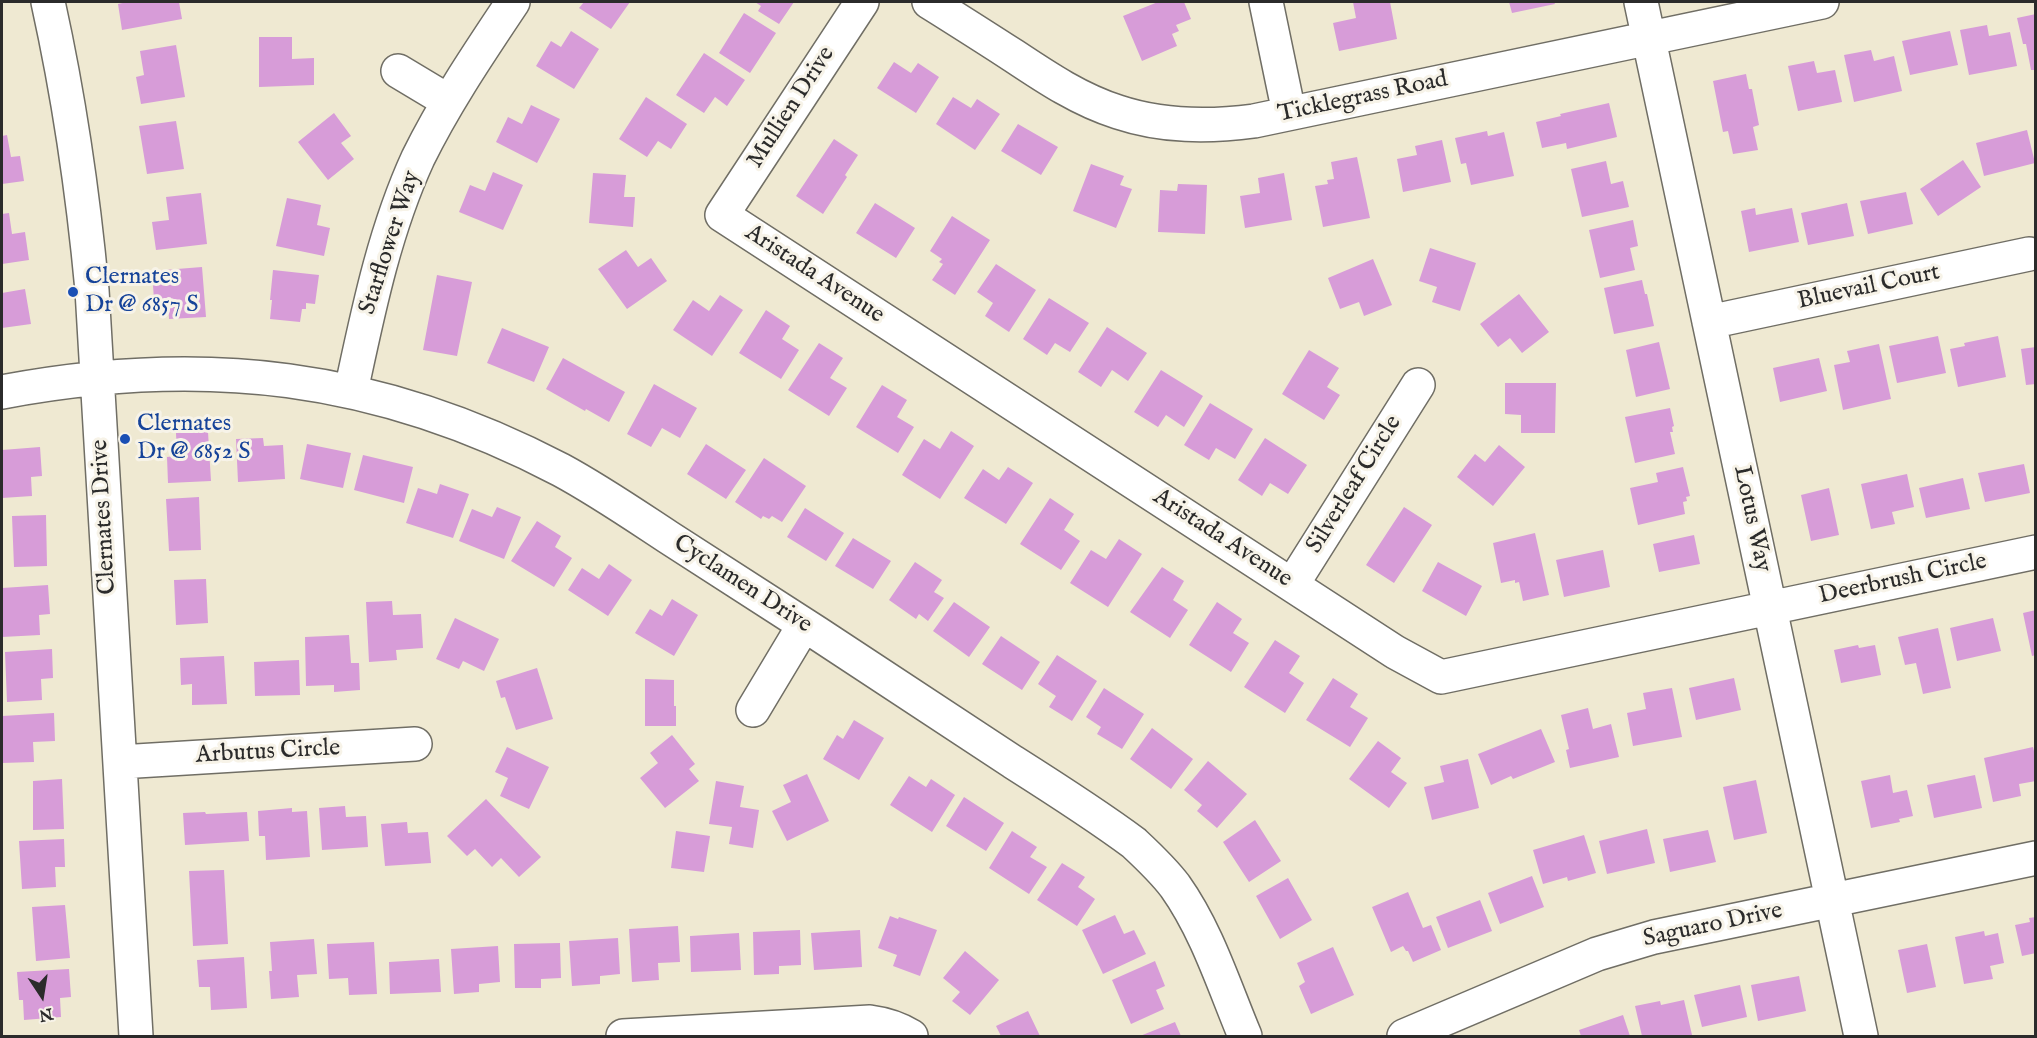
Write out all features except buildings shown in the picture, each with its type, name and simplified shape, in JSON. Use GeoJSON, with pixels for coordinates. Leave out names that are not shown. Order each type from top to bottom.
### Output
{"type":"FeatureCollection","features":[{"type":"Feature","properties":{"kind":"street","name":"Clernates Drive"},"geometry":{"type":"LineString","coordinates":[[48,2],[80,174],[92,290],[136,1036]]}},
{"type":"Feature","properties":{"kind":"street","name":"Starflower Way"},"geometry":{"type":"LineString","coordinates":[[351,391],[370,304],[393,225],[418,159],[448,101],[513,2]]}},
{"type":"Feature","properties":{"kind":"street","name":"Mullien Drive"},"geometry":{"type":"LineString","coordinates":[[722,216],[862,2]]}},
{"type":"Feature","properties":{"kind":"street","name":"Ticklegrass Road"},"geometry":{"type":"LineString","coordinates":[[929,2],[1068,91],[1119,112],[1154,121],[1200,125],[1254,121],[1822,2]]}},
{"type":"Feature","properties":{"kind":"street"},"geometry":{"type":"LineString","coordinates":[[1266,2],[1289,113]]}},
{"type":"Feature","properties":{"kind":"street","name":"Lotus Way"},"geometry":{"type":"LineString","coordinates":[[1641,2],[1861,1036]]}},
{"type":"Feature","properties":{"kind":"street"},"geometry":{"type":"LineString","coordinates":[[398,71],[448,101]]}},
{"type":"Feature","properties":{"kind":"street","name":"Aristada Avenue"},"geometry":{"type":"LineString","coordinates":[[722,216],[1395,652],[1441,677],[1770,609]]}},
{"type":"Feature","properties":{"kind":"street","name":"Bluevail Court"},"geometry":{"type":"LineString","coordinates":[[1709,322],[2029,254]]}},
{"type":"Feature","properties":{"kind":"street","name":"Cyclamen Drive"},"geometry":{"type":"LineString","coordinates":[[2,392],[97,377],[201,373],[300,382],[351,391],[439,416],[512,446],[563,471],[602,494],[1113,827],[1149,857],[1175,886],[1190,909],[1245,1036]]}},
{"type":"Feature","properties":{"kind":"street","name":"Silverleaf Circle"},"geometry":{"type":"LineString","coordinates":[[1292,585],[1418,385]]}},
{"type":"Feature","properties":{"kind":"street","name":"Deerbrush Circle"},"geometry":{"type":"LineString","coordinates":[[1770,609],[2036,552]]}},
{"type":"Feature","properties":{"kind":"street"},"geometry":{"type":"LineString","coordinates":[[753,710],[804,625]]}},
{"type":"Feature","properties":{"kind":"street","name":"Arbutus Circle"},"geometry":{"type":"LineString","coordinates":[[120,762],[415,744]]}},
{"type":"Feature","properties":{"kind":"street","name":"Saguaro Drive"},"geometry":{"type":"LineString","coordinates":[[1404,1036],[1597,954],[1654,938],[2036,858]]}},
{"type":"Feature","properties":{"kind":"street"},"geometry":{"type":"LineString","coordinates":[[623,1036],[870,1022],[893,1027],[911,1036]]}},
{"type":"Feature","properties":{"kind":"place","name":"Clernates Dr @ 6857 S"},"geometry":{"type":"Point","coordinates":[73,292]}},
{"type":"Feature","properties":{"kind":"place","name":"Clernates Dr @ 6852 S"},"geometry":{"type":"Point","coordinates":[125,439]}}]}
